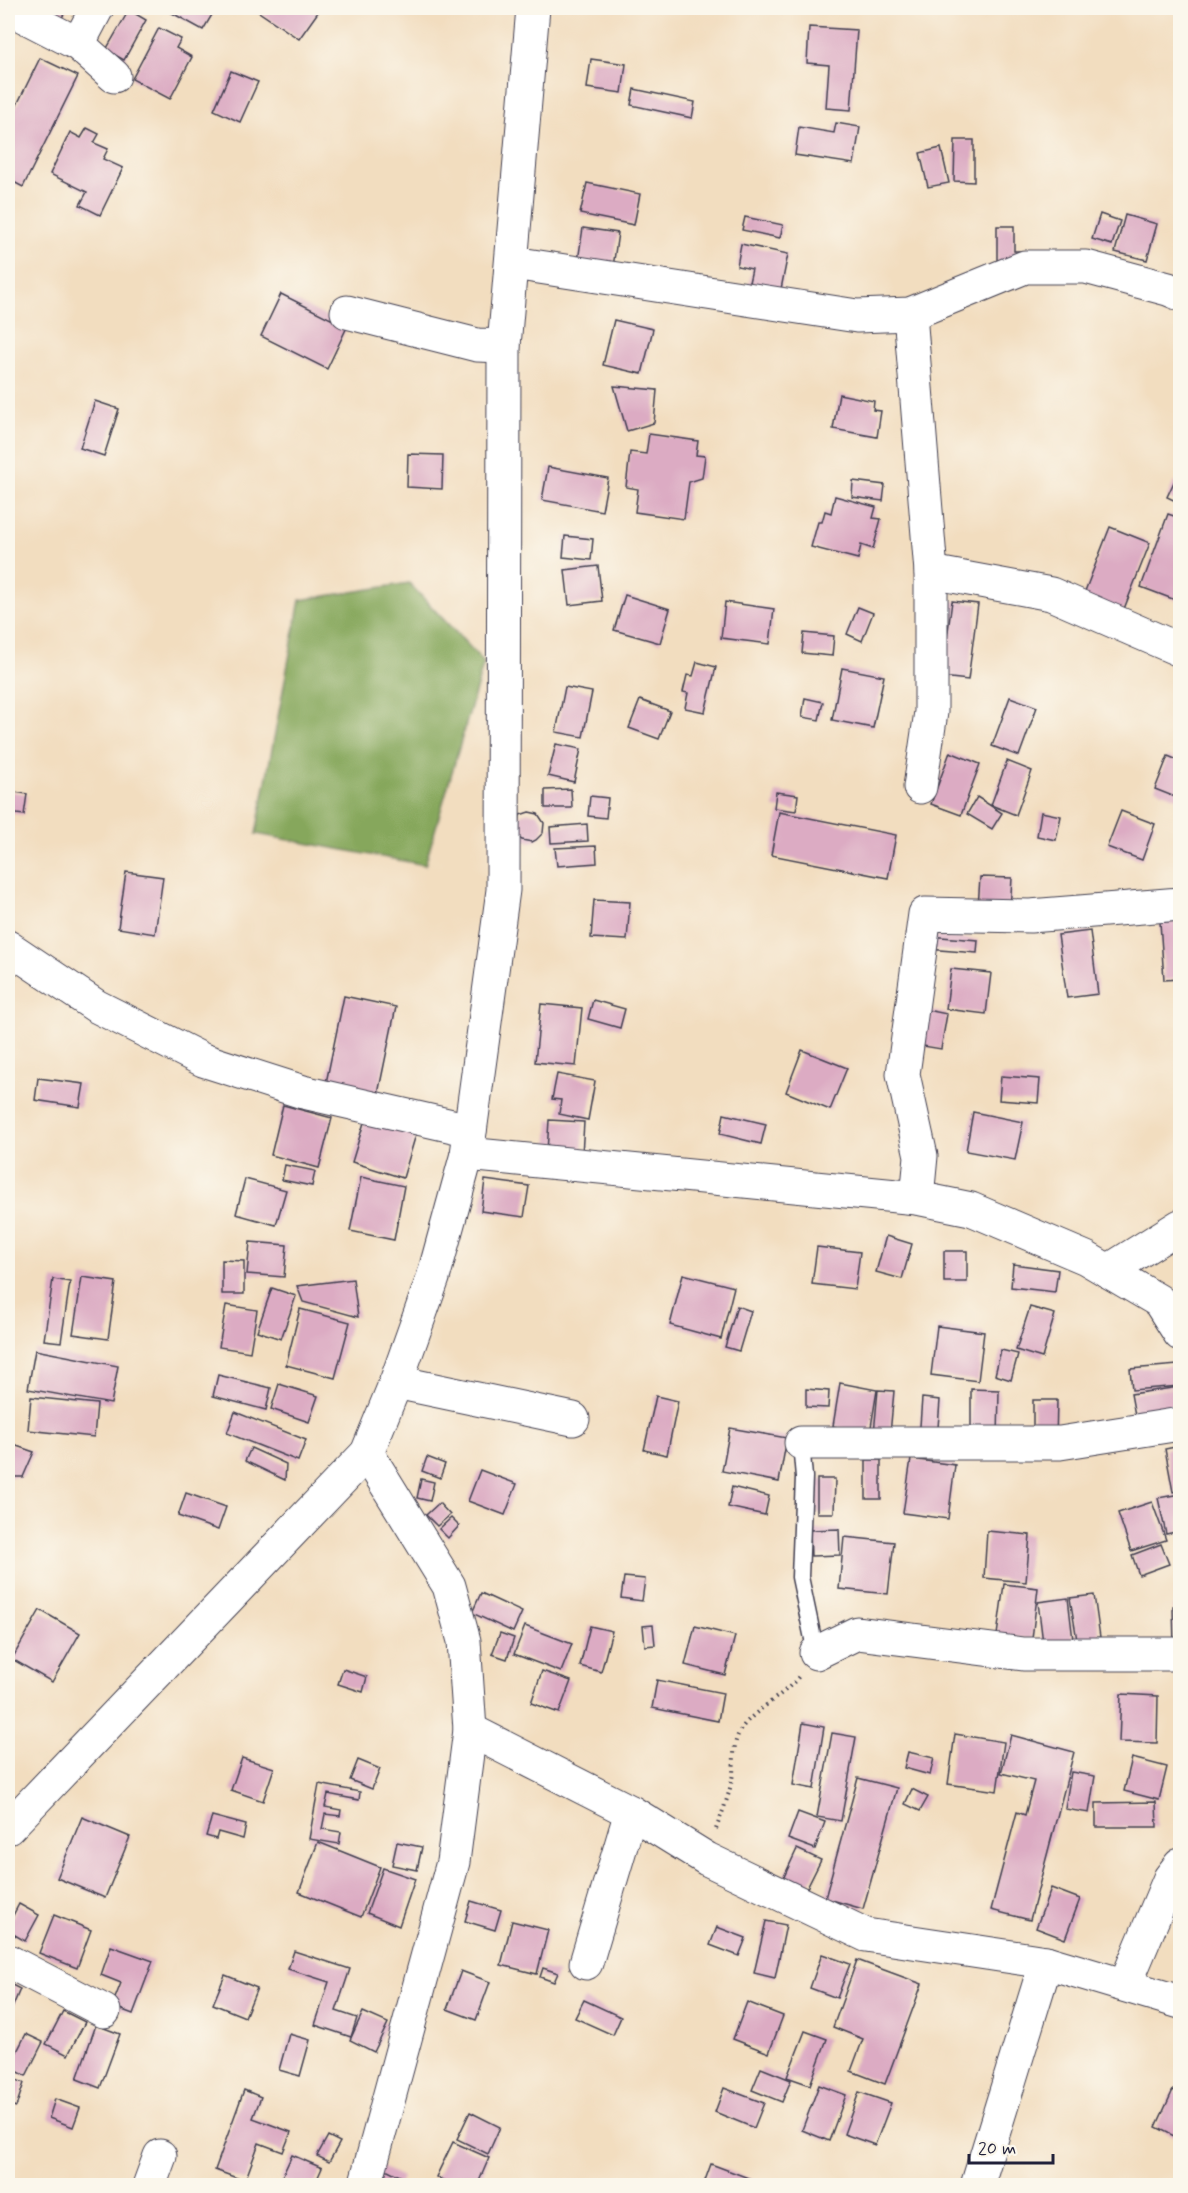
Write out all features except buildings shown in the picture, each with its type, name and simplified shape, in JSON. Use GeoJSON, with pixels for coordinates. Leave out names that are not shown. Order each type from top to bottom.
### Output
{"type":"FeatureCollection","features":[{"type":"Feature","properties":{"kind":"street"},"geometry":{"type":"LineString","coordinates":[[8,8],[78,44],[114,76]]}},
{"type":"Feature","properties":{"kind":"street"},"geometry":{"type":"LineString","coordinates":[[78,44],[96,8]]}},
{"type":"Feature","properties":{"kind":"street"},"geometry":{"type":"LineString","coordinates":[[8,1828],[367,1453],[396,1382],[433,1278],[468,1142],[503,890],[504,346],[513,263],[533,8]]}},
{"type":"Feature","properties":{"kind":"street"},"geometry":{"type":"LineString","coordinates":[[513,263],[856,316],[910,314],[1025,267],[1086,267],[1180,294]]}},
{"type":"Feature","properties":{"kind":"street"},"geometry":{"type":"LineString","coordinates":[[347,312],[477,345],[504,346]]}},
{"type":"Feature","properties":{"kind":"street"},"geometry":{"type":"LineString","coordinates":[[910,314],[931,572],[931,712],[920,787]]}},
{"type":"Feature","properties":{"kind":"street"},"geometry":{"type":"LineString","coordinates":[[931,572],[1051,594],[1180,650]]}},
{"type":"Feature","properties":{"kind":"street"},"geometry":{"type":"LineString","coordinates":[[917,1198],[921,1156],[903,1074],[925,914],[1030,916],[1180,904]]}},
{"type":"Feature","properties":{"kind":"street"},"geometry":{"type":"LineString","coordinates":[[8,946],[96,1006],[203,1060],[468,1142],[917,1198],[971,1209],[1086,1258],[1159,1301],[1180,1334]]}},
{"type":"Feature","properties":{"kind":"street"},"geometry":{"type":"LineString","coordinates":[[1108,1272],[1180,1226]]}},
{"type":"Feature","properties":{"kind":"street"},"geometry":{"type":"LineString","coordinates":[[396,1382],[573,1419]]}},
{"type":"Feature","properties":{"kind":"street"},"geometry":{"type":"LineString","coordinates":[[801,1443],[1060,1443],[1180,1424]]}},
{"type":"Feature","properties":{"kind":"street"},"geometry":{"type":"LineString","coordinates":[[364,2186],[453,1862],[470,1730],[464,1641],[449,1586],[367,1453]]}},
{"type":"Feature","properties":{"kind":"street"},"geometry":{"type":"LineString","coordinates":[[816,1653],[857,1633],[1023,1654],[1180,1654]]}},
{"type":"Feature","properties":{"kind":"street"},"geometry":{"type":"LineString","coordinates":[[470,1730],[631,1812],[707,1859],[866,1935],[1046,1962],[1180,2002]]}},
{"type":"Feature","properties":{"kind":"street"},"geometry":{"type":"LineString","coordinates":[[586,1963],[631,1812]]}},
{"type":"Feature","properties":{"kind":"street"},"geometry":{"type":"LineString","coordinates":[[1125,1985],[1170,1878],[1180,1865]]}},
{"type":"Feature","properties":{"kind":"street"},"geometry":{"type":"LineString","coordinates":[[8,1961],[104,2011]]}},
{"type":"Feature","properties":{"kind":"street"},"geometry":{"type":"LineString","coordinates":[[978,2185],[1046,1962]]}},
{"type":"Feature","properties":{"kind":"lane"},"geometry":{"type":"LineString","coordinates":[[801,1443],[804,1477],[800,1577],[816,1653]]}},
{"type":"Feature","properties":{"kind":"path"},"geometry":{"type":"LineString","coordinates":[[707,1859],[732,1779],[733,1747],[742,1727],[758,1711],[791,1687],[816,1653]]}},
{"type":"Feature","properties":{"kind":"green space"},"geometry":{"type":"Polygon","coordinates":[[[409,583],[484,662],[425,865],[256,834],[300,600],[409,583]]]}}]}
